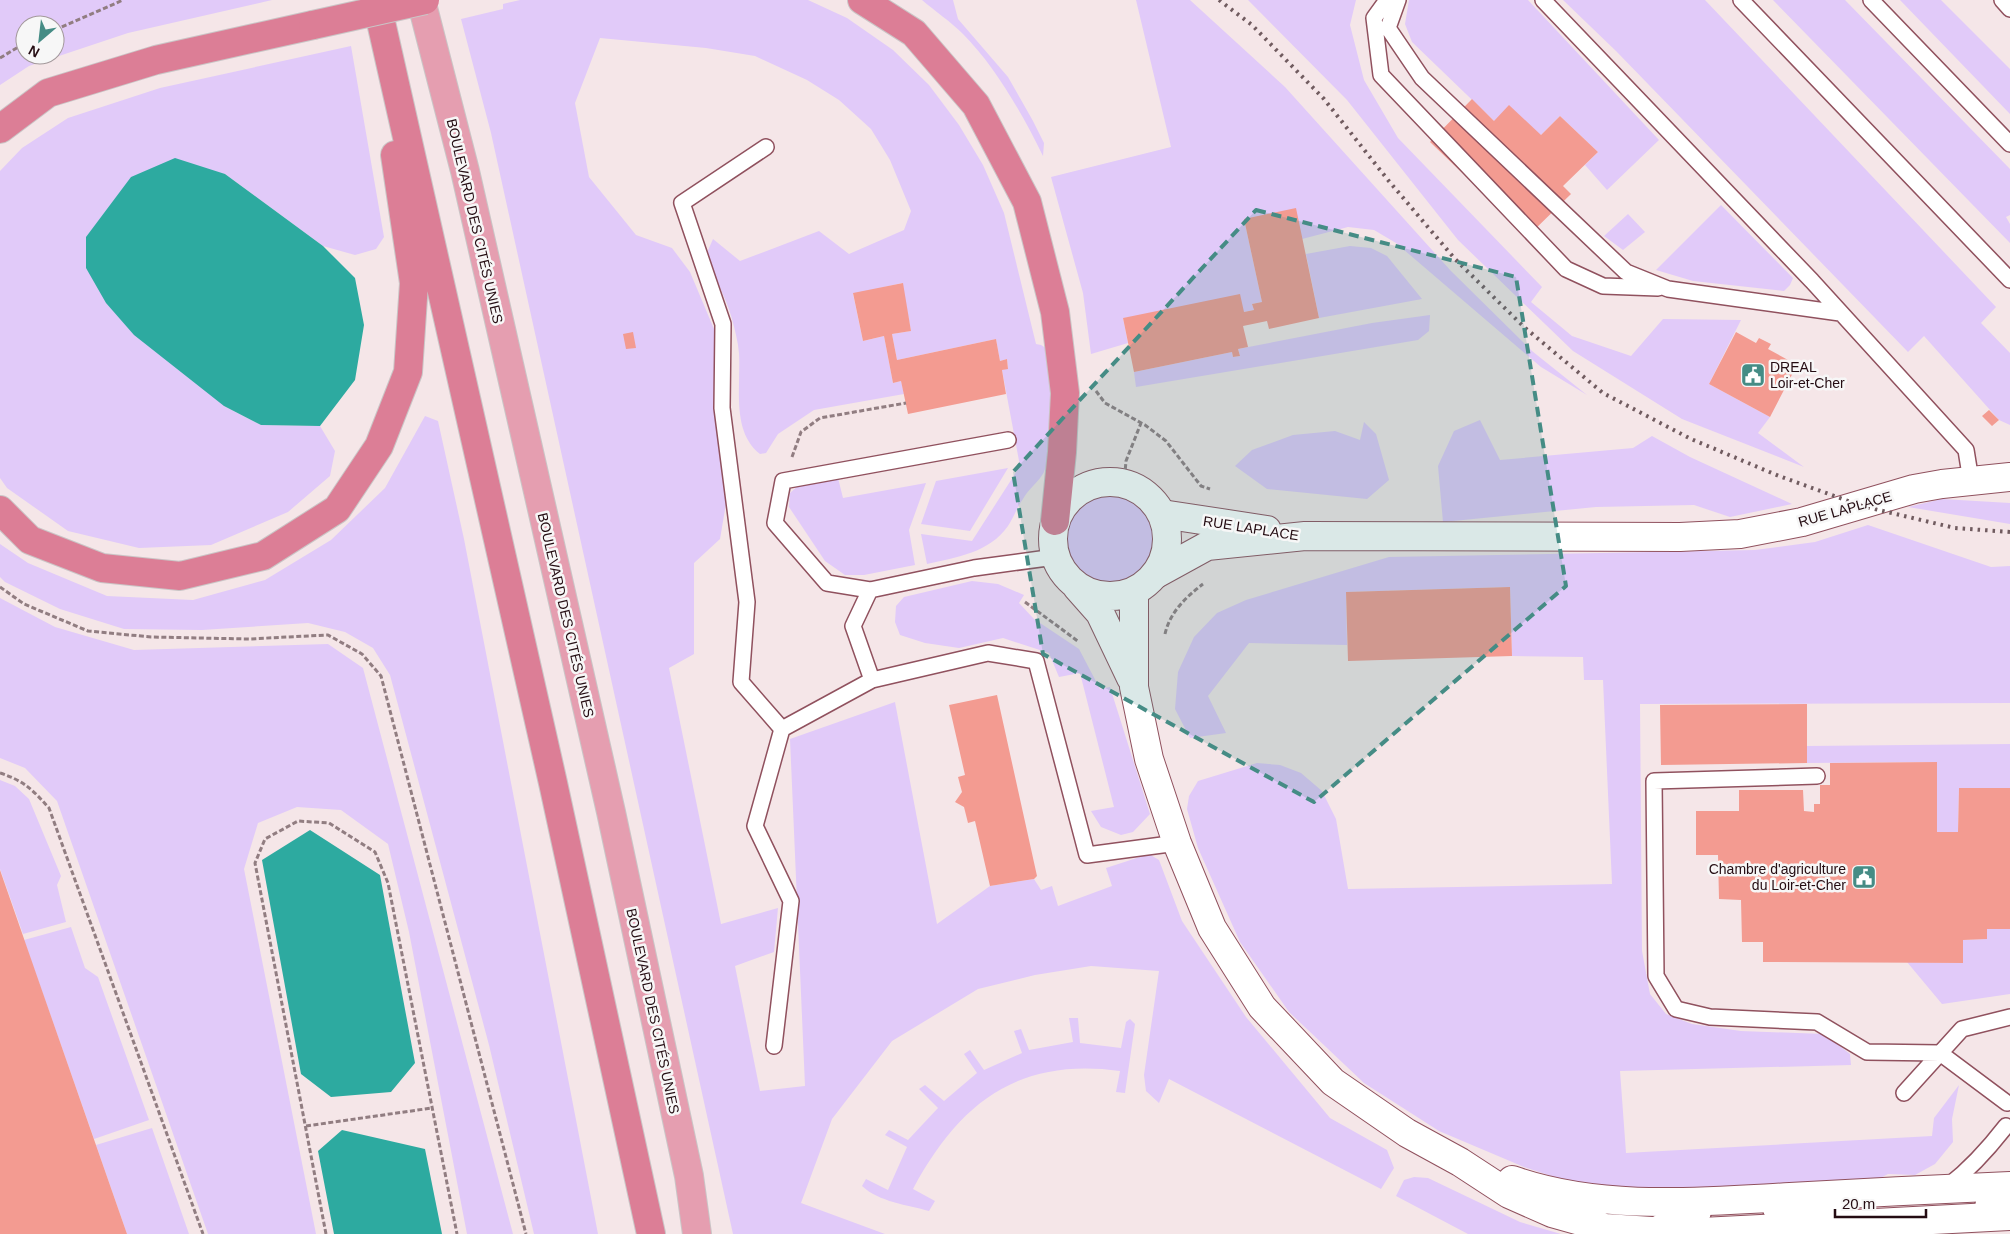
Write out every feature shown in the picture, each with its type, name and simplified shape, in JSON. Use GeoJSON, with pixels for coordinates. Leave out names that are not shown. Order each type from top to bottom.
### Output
{"type":"FeatureCollection","features":[{"type":"Feature","properties":{"kind":"highway"},"geometry":{"type":"LineString","coordinates":[[0,510],[30,540],[102,568],[180,576],[263,556],[336,509],[379,446],[408,372],[414,283],[372,0]]}},
{"type":"Feature","properties":{"kind":"highway"},"geometry":{"type":"LineString","coordinates":[[376,0],[549,764],[650,1230]]}},
{"type":"Feature","properties":{"kind":"highway"},"geometry":{"type":"LineString","coordinates":[[0,129],[48,93],[156,60],[425,0]]}},
{"type":"Feature","properties":{"kind":"highway"},"geometry":{"type":"LineString","coordinates":[[862,0],[914,34],[976,105],[1027,202],[1055,312],[1065,393],[1062,452],[1055,521]]}},
{"type":"Feature","properties":{"kind":"main road","name":"BOULEVARD DES CITÉS UNIES"},"geometry":{"type":"LineString","coordinates":[[421,0],[476,219],[611,812],[689,1176],[697,1234]]}},
{"type":"Feature","properties":{"kind":"main road","name":"RUE LAPLACE"},"geometry":{"type":"LineString","coordinates":[[1077,586],[1092,594],[1109,596],[1134,592],[1156,574],[1207,546],[1305,536],[1680,537],[1748,532],[1802,522],[1914,489],[2010,477]]}},
{"type":"Feature","properties":{"kind":"main road","name":"RUE LAPLACE"},"geometry":{"type":"LineString","coordinates":[[1134,687],[1100,613],[1064,574],[1055,557],[1052,539],[1055,521],[1063,505],[1077,491],[1095,483],[1115,481],[1134,486],[1150,498],[1162,514],[1167,529],[1168,545],[1164,561],[1156,574]]}},
{"type":"Feature","properties":{"kind":"main road","name":"RUE LAPLACE"},"geometry":{"type":"LineString","coordinates":[[1162,514],[1305,536]]}},
{"type":"Feature","properties":{"kind":"main road","name":"RUE LAPLACE"},"geometry":{"type":"LineString","coordinates":[[1134,592],[1134,687],[1149,759],[1177,843],[1212,928],[1262,1007],[1333,1082],[1407,1133],[1460,1162]]}},
{"type":"Feature","properties":{"kind":"main road"},"geometry":{"type":"LineString","coordinates":[[1460,1162],[1525,1185],[1601,1201],[1690,1203],[2010,1186]]}},
{"type":"Feature","properties":{"kind":"main road"},"geometry":{"type":"LineString","coordinates":[[1460,1162],[1509,1194],[1552,1214],[1605,1228],[1682,1233],[2010,1216]]}},
{"type":"Feature","properties":{"kind":"main road"},"geometry":{"type":"LineString","coordinates":[[689,1176],[708,1234]]}},
{"type":"Feature","properties":{"kind":"lane"},"geometry":{"type":"LineString","coordinates":[[1387,0],[1374,18],[1381,75],[1566,268],[1603,286],[1668,289],[1840,312]]}},
{"type":"Feature","properties":{"kind":"lane"},"geometry":{"type":"LineString","coordinates":[[1398,0],[1388,28],[1422,78],[1626,272],[1668,289]]}},
{"type":"Feature","properties":{"kind":"lane"},"geometry":{"type":"LineString","coordinates":[[1543,0],[1840,312],[1966,450],[1971,481]]}},
{"type":"Feature","properties":{"kind":"lane"},"geometry":{"type":"LineString","coordinates":[[1742,0],[2010,280]]}},
{"type":"Feature","properties":{"kind":"lane"},"geometry":{"type":"LineString","coordinates":[[1871,0],[2010,144]]}},
{"type":"Feature","properties":{"kind":"lane"},"geometry":{"type":"LineString","coordinates":[[2002,0],[2010,8]]}},
{"type":"Feature","properties":{"kind":"lane"},"geometry":{"type":"LineString","coordinates":[[766,147],[682,203],[722,324],[722,408],[747,602],[741,682],[782,729]]}},
{"type":"Feature","properties":{"kind":"lane"},"geometry":{"type":"LineString","coordinates":[[1008,440],[783,481],[776,523],[827,583],[870,590],[974,568],[1055,557]]}},
{"type":"Feature","properties":{"kind":"lane"},"geometry":{"type":"LineString","coordinates":[[870,590],[854,626],[872,680]]}},
{"type":"Feature","properties":{"kind":"lane"},"geometry":{"type":"LineString","coordinates":[[774,1046],[791,901],[755,826],[782,729],[872,680],[988,654],[1036,661],[1087,855],[1177,843]]}},
{"type":"Feature","properties":{"kind":"lane"},"geometry":{"type":"LineString","coordinates":[[1817,776],[1654,781],[1656,976],[1676,1008],[1710,1018],[1817,1022],[1867,1052],[1940,1053],[2009,1101],[2008,1133],[1945,1189]]}},
{"type":"Feature","properties":{"kind":"lane"},"geometry":{"type":"LineString","coordinates":[[1904,1093],[1962,1029],[2010,1017]]}},
{"type":"Feature","properties":{"kind":"lane"},"geometry":{"type":"LineString","coordinates":[[1610,1201],[1639,1219],[1646,1232],[1668,1217],[1840,1207],[1861,1193]]}},
{"type":"Feature","properties":{"kind":"lane"},"geometry":{"type":"LineString","coordinates":[[1942,1219],[1972,1205],[2010,1202]]}},
{"type":"Feature","properties":{"kind":"path"},"geometry":{"type":"LineString","coordinates":[[65,26],[123,0]]}},
{"type":"Feature","properties":{"kind":"path"},"geometry":{"type":"LineString","coordinates":[[0,58],[15,49]]}},
{"type":"Feature","properties":{"kind":"path"},"geometry":{"type":"LineString","coordinates":[[1091,385],[1105,404],[1141,423],[1166,441],[1201,486],[1217,492]]}},
{"type":"Feature","properties":{"kind":"path"},"geometry":{"type":"LineString","coordinates":[[783,481],[801,432],[820,418],[906,403]]}},
{"type":"Feature","properties":{"kind":"path"},"geometry":{"type":"LineString","coordinates":[[1124,484],[1126,461],[1141,423]]}},
{"type":"Feature","properties":{"kind":"path"},"geometry":{"type":"LineString","coordinates":[[1164,640],[1168,623],[1186,597],[1210,579]]}},
{"type":"Feature","properties":{"kind":"path"},"geometry":{"type":"LineString","coordinates":[[0,587],[24,604],[88,630],[151,638],[249,639],[328,635],[362,654],[381,676],[526,1234]]}},
{"type":"Feature","properties":{"kind":"path"},"geometry":{"type":"LineString","coordinates":[[1025,602],[1086,646]]}},
{"type":"Feature","properties":{"kind":"path"},"geometry":{"type":"LineString","coordinates":[[0,773],[18,779],[35,792],[49,808],[203,1234]]}},
{"type":"Feature","properties":{"kind":"path"},"geometry":{"type":"LineString","coordinates":[[326,1234],[255,863],[265,839],[298,821],[329,822],[375,852],[388,884],[456,1234]]}},
{"type":"Feature","properties":{"kind":"path"},"geometry":{"type":"LineString","coordinates":[[306,1126],[432,1108]]}},
{"type":"Feature","properties":{"kind":"highlighted area"},"geometry":{"type":"Polygon","coordinates":[[[1256,210],[1516,277],[1566,586],[1314,802],[1043,654],[1013,472],[1256,210]]]}},
{"type":"Feature","properties":{"kind":"shaded area"},"geometry":{"type":"Polygon","coordinates":[[[0,0],[272,0],[128,33],[65,54],[65,15],[15,15],[15,65],[32,65],[0,85],[0,0]]]}},
{"type":"Feature","properties":{"kind":"shaded area"},"geometry":{"type":"Polygon","coordinates":[[[520,0],[808,0],[847,18],[893,50],[929,85],[959,125],[983,165],[1004,213],[1036,344],[1049,350],[1052,428],[1051,443],[1044,472],[1025,495],[1008,526],[1000,535],[992,542],[972,552],[927,564],[921,534],[972,541],[1020,466],[1002,370],[1008,368],[1007,359],[1000,361],[996,339],[897,360],[892,334],[911,331],[902,283],[853,294],[863,341],[884,336],[893,383],[901,381],[904,394],[814,410],[778,434],[766,453],[760,454],[751,444],[741,421],[739,408],[739,353],[736,336],[727,303],[706,255],[713,239],[740,261],[819,231],[849,254],[904,230],[911,211],[890,160],[871,129],[839,100],[807,80],[755,56],[706,48],[600,38],[575,103],[589,177],[636,235],[672,248],[690,272],[714,329],[717,423],[727,498],[720,539],[694,563],[694,654],[669,668],[721,924],[778,908],[774,952],[735,966],[760,1091],[805,1086],[790,739],[895,702],[937,924],[990,886],[1034,879],[1041,890],[1052,886],[1058,906],[1112,886],[1106,868],[1149,854],[1159,860],[1182,921],[1246,1017],[1330,1118],[1387,1150],[1394,1168],[1381,1189],[1169,1079],[1159,1103],[1146,1091],[1144,1075],[1159,971],[1091,966],[1035,975],[978,989],[892,1041],[832,1119],[801,1203],[885,1234],[733,1234],[491,133],[461,19],[503,9],[503,4],[520,0]]]}},
{"type":"Feature","properties":{"kind":"shaded area"},"geometry":{"type":"Polygon","coordinates":[[[922,0],[953,0],[958,19],[1008,77],[1044,143],[1043,156],[1027,124],[986,61],[958,30],[922,0]]]}},
{"type":"Feature","properties":{"kind":"shaded area"},"geometry":{"type":"Polygon","coordinates":[[[1136,0],[1190,0],[1285,87],[1451,271],[1532,351],[1587,395],[1541,367],[1396,243],[1374,230],[1348,227],[1302,239],[1244,219],[1262,302],[1252,304],[1254,310],[1123,318],[1128,343],[1091,354],[1083,293],[1051,177],[1171,147],[1136,0]]]}},
{"type":"Feature","properties":{"kind":"shaded area"},"geometry":{"type":"Polygon","coordinates":[[[1248,0],[1356,0],[1350,25],[1364,80],[1398,138],[1542,287],[1531,302],[1572,336],[1631,356],[1663,319],[1741,320],[1709,384],[1770,417],[1758,433],[1804,467],[1682,419],[1573,351],[1458,240],[1347,100],[1248,0]]]}},
{"type":"Feature","properties":{"kind":"shaded area"},"geometry":{"type":"Polygon","coordinates":[[[1409,0],[1528,0],[1659,140],[1607,190],[1585,165],[1598,152],[1560,116],[1541,135],[1494,121],[1412,42],[1405,24],[1409,0]]]}},
{"type":"Feature","properties":{"kind":"shaded area"},"geometry":{"type":"Polygon","coordinates":[[[1563,0],[1705,0],[1996,307],[1981,323],[2010,353],[2010,425],[1999,420],[1924,336],[1908,352],[1616,51],[1563,0]]]}},
{"type":"Feature","properties":{"kind":"shaded area"},"geometry":{"type":"Polygon","coordinates":[[[1773,0],[1845,0],[2010,169],[2010,215],[2006,217],[2010,224],[2010,243],[1773,0]]]}},
{"type":"Feature","properties":{"kind":"shaded area"},"geometry":{"type":"Polygon","coordinates":[[[1900,0],[1941,0],[2010,69],[2010,114],[1900,0]]]}},
{"type":"Feature","properties":{"kind":"shaded area"},"geometry":{"type":"Polygon","coordinates":[[[351,46],[384,237],[376,249],[355,255],[323,246],[225,174],[224,406],[261,425],[320,426],[335,451],[330,476],[288,512],[211,545],[139,548],[68,531],[7,488],[0,478],[0,171],[22,148],[68,118],[160,88],[351,46]]]}},
{"type":"Feature","properties":{"kind":"shaded area"},"geometry":{"type":"Polygon","coordinates":[[[1721,205],[1793,278],[1790,285],[1784,291],[1693,281],[1656,270],[1721,205]]]}},
{"type":"Feature","properties":{"kind":"shaded area"},"geometry":{"type":"Polygon","coordinates":[[[1628,214],[1645,232],[1623,250],[1604,236],[1628,214]]]}},
{"type":"Feature","properties":{"kind":"shaded area"},"geometry":{"type":"Polygon","coordinates":[[[1350,246],[1371,248],[1387,256],[1422,299],[1319,318],[1306,254],[1350,246]]]}},
{"type":"Feature","properties":{"kind":"shaded area"},"geometry":{"type":"Polygon","coordinates":[[[1430,315],[1429,331],[1418,340],[1136,387],[1134,372],[1232,352],[1233,357],[1240,356],[1238,349],[1372,323],[1430,315]]]}},
{"type":"Feature","properties":{"kind":"shaded area"},"geometry":{"type":"Polygon","coordinates":[[[425,416],[438,421],[464,539],[598,1234],[534,1234],[489,1045],[390,675],[373,648],[345,632],[308,623],[202,630],[124,629],[60,609],[5,582],[0,577],[0,544],[28,563],[107,596],[193,600],[265,580],[331,540],[385,488],[425,416]]]}},
{"type":"Feature","properties":{"kind":"shaded area"},"geometry":{"type":"Polygon","coordinates":[[[1480,420],[1500,460],[1633,448],[1652,436],[1690,457],[1792,504],[1730,517],[1694,505],[1596,507],[1443,522],[1438,466],[1454,431],[1480,420]]]}},
{"type":"Feature","properties":{"kind":"shaded area"},"geometry":{"type":"Polygon","coordinates":[[[1364,422],[1376,434],[1389,480],[1367,499],[1267,489],[1235,466],[1252,450],[1293,435],[1335,431],[1360,440],[1364,422]]]}},
{"type":"Feature","properties":{"kind":"shaded area"},"geometry":{"type":"Polygon","coordinates":[[[1008,468],[970,531],[921,524],[936,481],[1008,468]]]}},
{"type":"Feature","properties":{"kind":"shaded area"},"geometry":{"type":"Polygon","coordinates":[[[838,478],[843,498],[926,483],[909,530],[915,565],[864,575],[845,575],[825,561],[789,507],[790,493],[800,484],[838,478]]]}},
{"type":"Feature","properties":{"kind":"shaded area"},"geometry":{"type":"Polygon","coordinates":[[[1107,493],[1126,497],[1142,507],[1152,523],[1156,542],[1152,561],[1142,577],[1126,587],[1107,591],[1088,587],[1072,577],[1062,561],[1058,542],[1062,523],[1072,507],[1088,497],[1107,493]]]}},
{"type":"Feature","properties":{"kind":"shaded area"},"geometry":{"type":"Polygon","coordinates":[[[1942,499],[2010,503],[2010,524],[1908,507],[1942,499]]]}},
{"type":"Feature","properties":{"kind":"shaded area"},"geometry":{"type":"Polygon","coordinates":[[[1868,525],[1991,567],[2010,566],[2010,703],[1640,704],[1642,951],[1650,994],[1666,1014],[1692,1024],[1741,1031],[1824,1034],[1850,1054],[1851,1065],[1620,1071],[1626,1153],[1932,1136],[1934,1118],[1959,1085],[1952,1119],[1953,1142],[1935,1164],[1915,1175],[1888,1174],[1869,1184],[1695,1190],[1594,1190],[1524,1167],[1439,1131],[1364,1083],[1289,1012],[1240,942],[1198,848],[1187,809],[1189,796],[1198,781],[1257,763],[1280,765],[1301,773],[1322,791],[1336,819],[1348,889],[1612,884],[1603,680],[1584,680],[1583,657],[1512,656],[1510,587],[1346,592],[1347,645],[1249,643],[1208,696],[1226,733],[1190,738],[1175,709],[1178,672],[1194,637],[1217,613],[1246,600],[1389,557],[1755,550],[1815,542],[1868,525]]]}},
{"type":"Feature","properties":{"kind":"shaded area"},"geometry":{"type":"Polygon","coordinates":[[[972,581],[998,584],[1024,595],[1019,603],[1034,619],[1079,649],[1100,689],[1110,687],[1150,814],[1133,832],[1121,835],[1101,827],[1091,811],[1114,807],[1080,673],[1059,677],[1049,653],[1003,638],[959,648],[925,643],[900,635],[895,622],[896,606],[904,597],[972,581]]]}},
{"type":"Feature","properties":{"kind":"shaded area"},"geometry":{"type":"Polygon","coordinates":[[[0,598],[55,627],[134,650],[328,644],[363,668],[513,1234],[467,1234],[409,932],[388,844],[341,810],[297,807],[258,823],[244,869],[316,1234],[208,1234],[57,801],[25,768],[0,758],[0,598]]]}},
{"type":"Feature","properties":{"kind":"shaded area"},"geometry":{"type":"Polygon","coordinates":[[[2010,744],[2010,788],[1959,788],[1958,832],[1937,832],[1936,762],[1807,763],[1807,746],[2010,744]]]}},
{"type":"Feature","properties":{"kind":"shaded area"},"geometry":{"type":"Polygon","coordinates":[[[0,780],[15,786],[29,799],[61,876],[57,885],[66,922],[23,934],[0,869],[0,780]]]}},
{"type":"Feature","properties":{"kind":"shaded area"},"geometry":{"type":"Polygon","coordinates":[[[71,927],[85,968],[98,977],[149,1120],[94,1139],[24,940],[71,927]]]}},
{"type":"Feature","properties":{"kind":"shaded area"},"geometry":{"type":"Polygon","coordinates":[[[1987,929],[2010,929],[2010,994],[1942,1004],[1907,962],[1963,963],[1963,940],[1986,939],[1987,929]]]}},
{"type":"Feature","properties":{"kind":"shaded area"},"geometry":{"type":"Polygon","coordinates":[[[1069,1018],[1078,1018],[1080,1043],[1121,1048],[1126,1022],[1130,1019],[1135,1024],[1125,1093],[1116,1092],[1120,1071],[1084,1069],[1051,1071],[1022,1080],[996,1092],[972,1110],[950,1132],[913,1189],[935,1201],[929,1211],[885,1199],[862,1186],[866,1179],[888,1190],[907,1147],[885,1135],[889,1130],[908,1140],[938,1108],[919,1089],[925,1085],[944,1101],[977,1073],[964,1054],[970,1050],[984,1070],[1022,1053],[1014,1031],[1021,1029],[1029,1050],[1073,1042],[1069,1018]]]}},
{"type":"Feature","properties":{"kind":"shaded area"},"geometry":{"type":"Polygon","coordinates":[[[152,1128],[189,1234],[127,1234],[96,1145],[152,1128]]]}},
{"type":"Feature","properties":{"kind":"shaded area"},"geometry":{"type":"Polygon","coordinates":[[[1414,1177],[1428,1178],[1520,1222],[1561,1234],[1468,1234],[1396,1196],[1404,1180],[1414,1177]]]}},
{"type":"Feature","properties":{"kind":"water"},"geometry":{"type":"Polygon","coordinates":[[[175,158],[225,174],[323,246],[355,278],[364,325],[355,380],[320,426],[261,425],[224,406],[134,335],[106,303],[86,268],[86,237],[131,177],[175,158]]]}},
{"type":"Feature","properties":{"kind":"water"},"geometry":{"type":"Polygon","coordinates":[[[310,830],[380,875],[415,1063],[391,1092],[331,1097],[301,1074],[262,860],[310,830]]]}},
{"type":"Feature","properties":{"kind":"water"},"geometry":{"type":"Polygon","coordinates":[[[342,1130],[425,1149],[442,1234],[334,1234],[318,1151],[342,1130]]]}},
{"type":"Feature","properties":{"kind":"building"},"geometry":{"type":"Polygon","coordinates":[[[1472,99],[1494,121],[1509,105],[1541,135],[1560,116],[1598,152],[1563,186],[1571,194],[1528,236],[1430,142],[1472,99]]]}},
{"type":"Feature","properties":{"kind":"building"},"geometry":{"type":"Polygon","coordinates":[[[1296,208],[1319,318],[1269,329],[1267,321],[1243,326],[1248,347],[1238,349],[1240,356],[1233,357],[1232,352],[1134,372],[1123,318],[1240,294],[1244,312],[1254,310],[1252,304],[1262,302],[1244,219],[1296,208]]]}},
{"type":"Feature","properties":{"kind":"building"},"geometry":{"type":"Polygon","coordinates":[[[903,283],[911,331],[892,334],[897,360],[996,339],[1000,361],[1007,359],[1008,369],[1002,370],[1006,394],[908,414],[901,381],[893,383],[884,336],[863,341],[853,293],[903,283]]]}},
{"type":"Feature","properties":{"kind":"building"},"geometry":{"type":"Polygon","coordinates":[[[633,332],[636,348],[626,349],[623,334],[633,332]]]}},
{"type":"Feature","properties":{"kind":"building","name":"DREAL Loir-et-Cher"},"geometry":{"type":"Polygon","coordinates":[[[1736,332],[1756,343],[1759,338],[1771,344],[1768,349],[1797,365],[1770,417],[1709,384],[1736,332]]]}},
{"type":"Feature","properties":{"kind":"building"},"geometry":{"type":"Polygon","coordinates":[[[1989,410],[1999,420],[1992,426],[1982,416],[1989,410]]]}},
{"type":"Feature","properties":{"kind":"building"},"geometry":{"type":"Polygon","coordinates":[[[1510,587],[1512,656],[1348,661],[1346,592],[1510,587]]]}},
{"type":"Feature","properties":{"kind":"building"},"geometry":{"type":"Polygon","coordinates":[[[997,695],[1037,876],[1034,879],[990,886],[975,821],[968,823],[964,807],[955,802],[962,792],[958,777],[965,775],[949,705],[997,695]]]}},
{"type":"Feature","properties":{"kind":"building"},"geometry":{"type":"Polygon","coordinates":[[[1807,704],[1807,763],[1661,765],[1660,705],[1807,704]]]}},
{"type":"Feature","properties":{"kind":"building","name":"Chambre d'agriculture du Loir-et-Cher"},"geometry":{"type":"Polygon","coordinates":[[[1937,762],[1937,832],[1958,832],[1959,788],[2010,788],[2010,929],[1987,929],[1987,939],[1963,940],[1963,963],[1763,962],[1763,942],[1742,942],[1741,900],[1719,899],[1718,855],[1696,855],[1696,811],[1739,811],[1739,790],[1803,790],[1804,811],[1814,812],[1814,804],[1820,804],[1820,785],[1830,785],[1830,763],[1937,762]]]}},
{"type":"Feature","properties":{"kind":"building"},"geometry":{"type":"Polygon","coordinates":[[[0,870],[127,1234],[0,1234],[0,870]]]}},
{"type":"Feature","properties":{"kind":"railway"},"geometry":{"type":"LineString","coordinates":[[1219,0],[1252,25],[1324,99],[1388,180],[1455,259],[1524,327],[1603,393],[1691,439],[1779,476],[1862,506],[1955,528],[2010,532]]}},
{"type":"Feature","properties":{"kind":"place","name":"DREAL Loir-et-Cher"},"geometry":{"type":"Point","coordinates":[1753,375]}},
{"type":"Feature","properties":{"kind":"place","name":"Chambre d'agriculture du Loir-et-Cher"},"geometry":{"type":"Point","coordinates":[1864,877]}}]}
